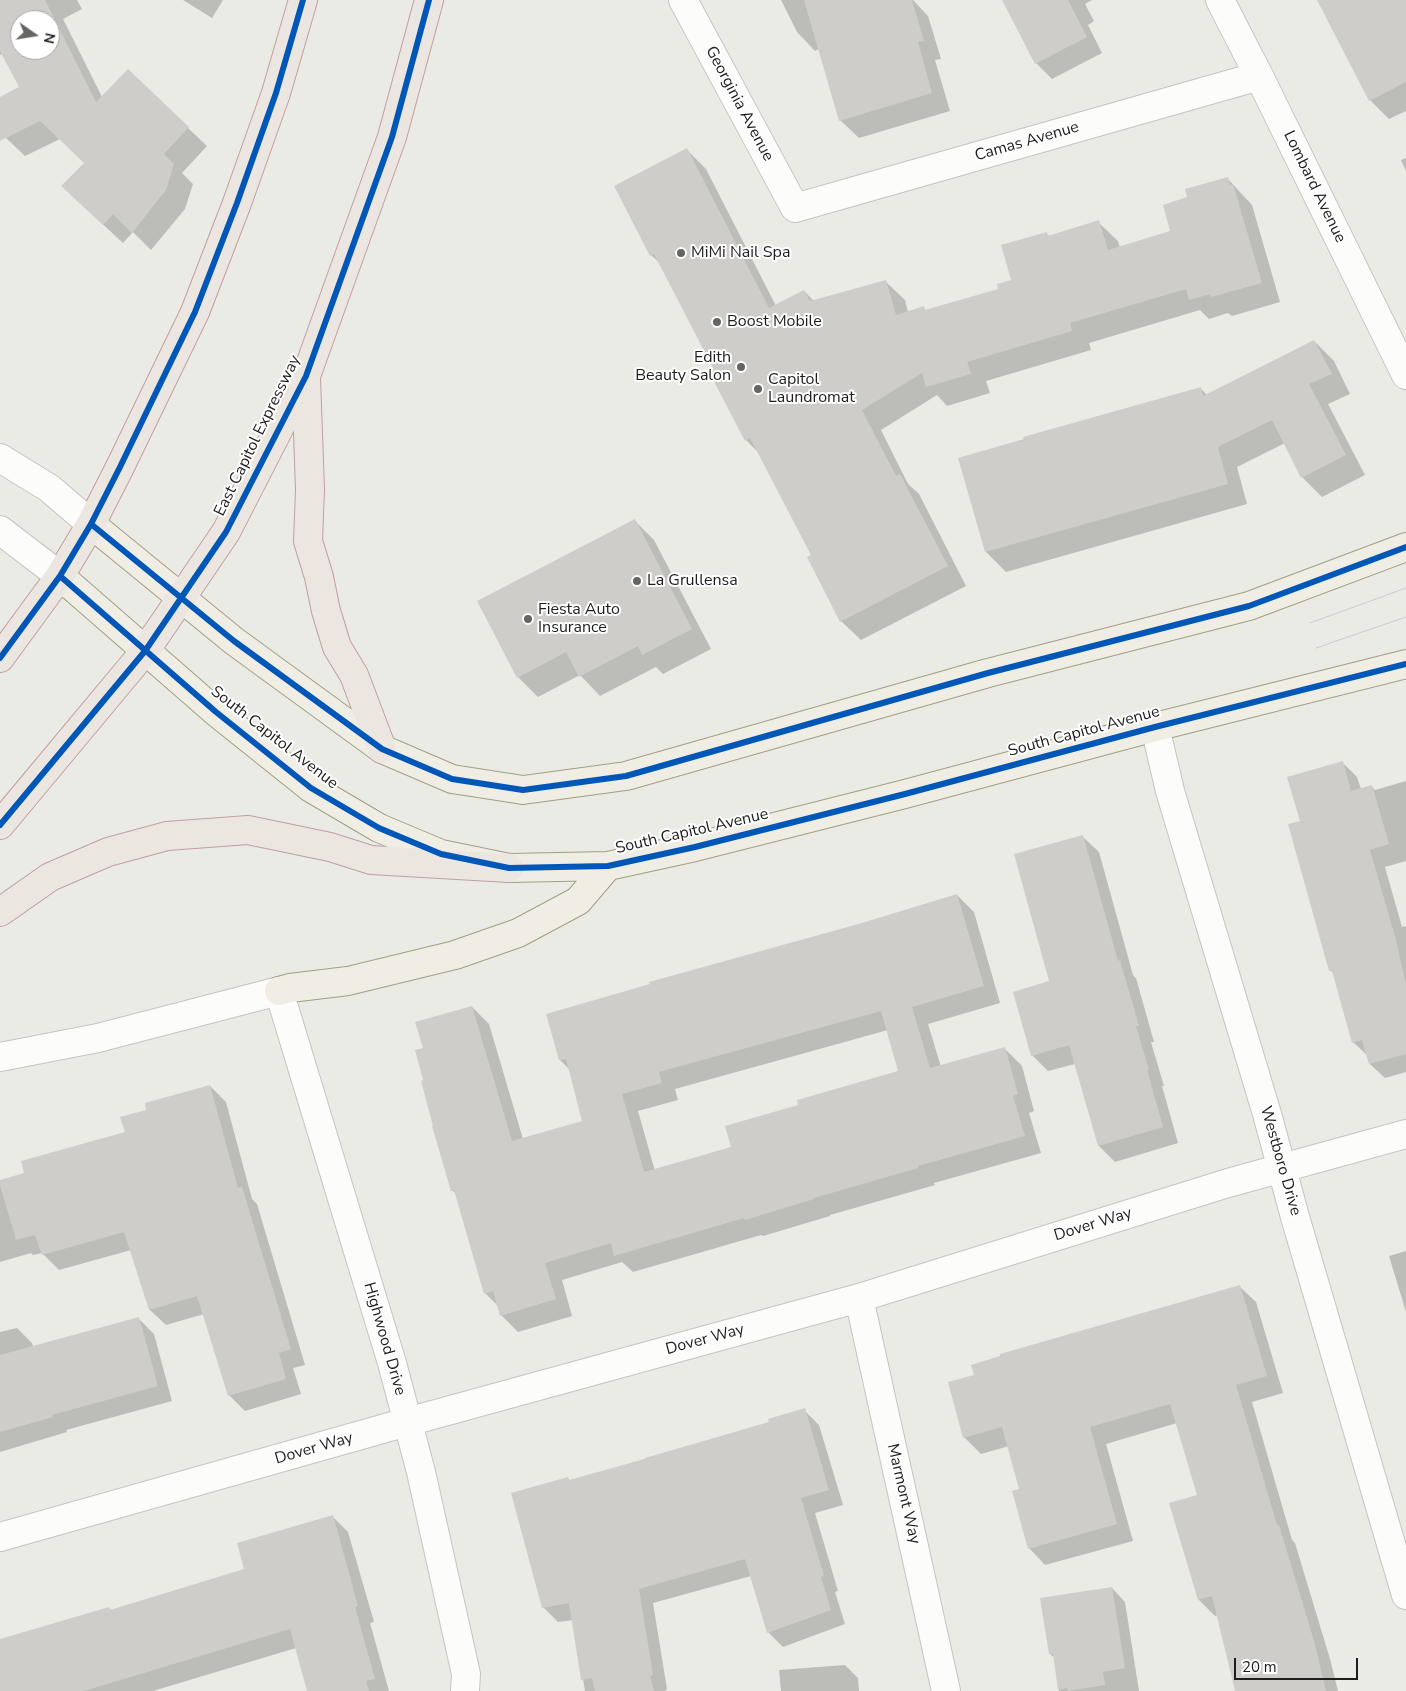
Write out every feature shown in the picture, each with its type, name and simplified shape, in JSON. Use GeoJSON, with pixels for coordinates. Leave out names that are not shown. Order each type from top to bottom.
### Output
{"type":"FeatureCollection","features":[{"type":"Feature","properties":{"kind":"highway"},"geometry":{"type":"LineString","coordinates":[[0,658],[60,576],[91,524],[195,312],[276,94],[303,0]]}},
{"type":"Feature","properties":{"kind":"highway","name":"East Capitol Expressway"},"geometry":{"type":"LineString","coordinates":[[0,825],[145,651],[226,532],[306,376],[392,137],[430,0]]}},
{"type":"Feature","properties":{"kind":"highway"},"geometry":{"type":"LineString","coordinates":[[306,376],[310,489],[308,540],[337,647],[354,675],[382,749]]}},
{"type":"Feature","properties":{"kind":"highway"},"geometry":{"type":"LineString","coordinates":[[0,912],[50,877],[108,852],[167,836],[248,830],[330,847],[371,860],[509,868]]}},
{"type":"Feature","properties":{"kind":"main road"},"geometry":{"type":"LineString","coordinates":[[91,524],[234,641],[382,749],[452,779],[523,790],[626,776],[988,673],[1249,606],[1406,547]]}},
{"type":"Feature","properties":{"kind":"main road","name":"South Capitol Avenue"},"geometry":{"type":"LineString","coordinates":[[60,576],[216,712],[311,788],[379,828],[441,854],[509,868],[608,866],[695,848],[1406,664]]}},
{"type":"Feature","properties":{"kind":"main road"},"geometry":{"type":"LineString","coordinates":[[279,991],[348,981],[455,955],[518,934],[578,901],[608,866]]}},
{"type":"Feature","properties":{"kind":"street","name":"Georginia Avenue"},"geometry":{"type":"LineString","coordinates":[[684,0],[795,208]]}},
{"type":"Feature","properties":{"kind":"street","name":"Lombard Avenue"},"geometry":{"type":"LineString","coordinates":[[1220,0],[1406,375]]}},
{"type":"Feature","properties":{"kind":"street","name":"Camas Avenue"},"geometry":{"type":"LineString","coordinates":[[795,208],[1259,76]]}},
{"type":"Feature","properties":{"kind":"street"},"geometry":{"type":"LineString","coordinates":[[0,458],[49,488],[91,524]]}},
{"type":"Feature","properties":{"kind":"street"},"geometry":{"type":"LineString","coordinates":[[0,530],[60,576]]}},
{"type":"Feature","properties":{"kind":"street","name":"Westboro Drive"},"geometry":{"type":"LineString","coordinates":[[1155,728],[1170,791],[1406,1595]]}},
{"type":"Feature","properties":{"kind":"street"},"geometry":{"type":"LineString","coordinates":[[0,1057],[98,1038],[279,991]]}},
{"type":"Feature","properties":{"kind":"street","name":"Highwood Drive"},"geometry":{"type":"LineString","coordinates":[[279,991],[392,1363],[422,1472],[466,1674],[464,1691]]}},
{"type":"Feature","properties":{"kind":"street","name":"Dover Way"},"geometry":{"type":"LineString","coordinates":[[0,1537],[407,1422],[859,1298],[1228,1183],[1406,1134]]}},
{"type":"Feature","properties":{"kind":"street","name":"Marmont Way"},"geometry":{"type":"LineString","coordinates":[[859,1298],[946,1691]]}},
{"type":"Feature","properties":{"kind":"building"},"geometry":{"type":"Polygon","coordinates":[[[0,0],[45,0],[50,10],[10,10],[10,60],[60,60],[60,30],[96,102],[128,69],[189,127],[164,154],[174,164],[166,190],[132,233],[113,214],[103,225],[61,186],[84,163],[40,121],[0,141],[0,97],[19,87],[0,51],[0,0]]]}},
{"type":"Feature","properties":{"kind":"building"},"geometry":{"type":"Polygon","coordinates":[[[804,0],[912,0],[924,41],[918,42],[932,93],[839,121],[804,0]]]}},
{"type":"Feature","properties":{"kind":"building"},"geometry":{"type":"Polygon","coordinates":[[[1002,0],[1068,0],[1087,37],[1035,64],[1002,0]]]}},
{"type":"Feature","properties":{"kind":"building"},"geometry":{"type":"Polygon","coordinates":[[[1317,0],[1406,0],[1406,82],[1369,101],[1317,0]]]}},
{"type":"Feature","properties":{"kind":"building"},"geometry":{"type":"Polygon","coordinates":[[[687,148],[769,308],[804,290],[810,301],[886,280],[896,315],[924,306],[925,310],[998,289],[997,284],[1011,280],[1001,245],[1047,232],[1048,236],[1099,220],[1108,250],[1170,231],[1163,205],[1187,197],[1185,189],[1228,177],[1230,185],[1233,184],[1262,283],[1211,297],[1210,294],[1189,300],[1186,289],[1070,323],[1072,331],[967,362],[971,374],[926,387],[922,373],[862,410],[896,476],[900,474],[948,566],[840,622],[807,557],[811,555],[750,438],[745,441],[709,372],[714,370],[654,254],[650,256],[614,186],[687,148]]]}},
{"type":"Feature","properties":{"kind":"building"},"geometry":{"type":"Polygon","coordinates":[[[1314,340],[1332,374],[1309,384],[1346,455],[1301,478],[1272,420],[1218,447],[1228,484],[985,552],[958,458],[1024,439],[1023,437],[1201,387],[1203,396],[1314,340]]]}},
{"type":"Feature","properties":{"kind":"building"},"geometry":{"type":"Polygon","coordinates":[[[635,519],[692,629],[642,655],[638,646],[579,677],[566,652],[517,678],[477,601],[635,519]]]}},
{"type":"Feature","properties":{"kind":"building"},"geometry":{"type":"Polygon","coordinates":[[[1343,761],[1351,791],[1372,785],[1389,844],[1370,850],[1396,940],[1406,984],[1406,1054],[1369,1064],[1362,1040],[1352,1043],[1332,971],[1329,971],[1288,824],[1300,821],[1287,777],[1343,761]]]}},
{"type":"Feature","properties":{"kind":"building"},"geometry":{"type":"Polygon","coordinates":[[[1083,835],[1118,961],[1120,960],[1139,1026],[1136,1026],[1163,1127],[1098,1146],[1069,1045],[1031,1056],[1013,992],[1049,981],[1014,854],[1083,835]]]}},
{"type":"Feature","properties":{"kind":"building"},"geometry":{"type":"Polygon","coordinates":[[[957,894],[984,986],[912,1007],[930,1068],[1005,1047],[1018,1094],[1013,1096],[1025,1136],[918,1166],[918,1168],[745,1220],[744,1218],[614,1256],[611,1243],[545,1263],[556,1299],[500,1316],[493,1291],[484,1294],[454,1190],[451,1191],[432,1126],[415,1050],[423,1048],[415,1022],[472,1006],[512,1141],[582,1121],[566,1059],[559,1060],[546,1014],[650,984],[649,982],[862,923],[957,894]],[[881,1011],[659,1072],[662,1083],[622,1094],[644,1172],[731,1147],[725,1126],[798,1105],[797,1100],[898,1071],[881,1011]]]}},
{"type":"Feature","properties":{"kind":"building"},"geometry":{"type":"Polygon","coordinates":[[[210,1085],[238,1188],[242,1187],[291,1349],[279,1353],[286,1379],[228,1396],[197,1296],[149,1310],[124,1232],[42,1255],[35,1235],[16,1240],[0,1185],[0,1180],[24,1173],[21,1161],[125,1132],[120,1117],[146,1110],[145,1103],[210,1085]]]}},
{"type":"Feature","properties":{"kind":"building"},"geometry":{"type":"Polygon","coordinates":[[[1240,1285],[1267,1376],[1236,1385],[1277,1525],[1279,1525],[1314,1641],[1326,1691],[1235,1691],[1212,1596],[1198,1600],[1169,1503],[1197,1495],[1170,1404],[1090,1427],[1117,1524],[1028,1549],[1012,1491],[1019,1489],[1002,1427],[963,1438],[948,1382],[974,1375],[971,1365],[1000,1356],[1000,1354],[1240,1285]]]}},
{"type":"Feature","properties":{"kind":"building"},"geometry":{"type":"Polygon","coordinates":[[[139,1317],[158,1386],[52,1415],[53,1417],[0,1432],[0,1355],[139,1317]]]}},
{"type":"Feature","properties":{"kind":"building"},"geometry":{"type":"Polygon","coordinates":[[[805,1408],[829,1490],[801,1498],[824,1576],[821,1577],[831,1610],[767,1633],[745,1559],[639,1589],[653,1675],[650,1676],[654,1691],[595,1691],[592,1678],[581,1680],[569,1603],[542,1608],[511,1493],[568,1477],[569,1480],[645,1459],[769,1422],[768,1419],[805,1408]]]}},
{"type":"Feature","properties":{"kind":"building"},"geometry":{"type":"Polygon","coordinates":[[[333,1515],[358,1606],[355,1607],[375,1679],[366,1681],[369,1691],[307,1691],[290,1629],[84,1691],[0,1691],[0,1639],[109,1607],[110,1610],[244,1569],[237,1543],[333,1515]]]}},
{"type":"Feature","properties":{"kind":"building"},"geometry":{"type":"Polygon","coordinates":[[[1112,1587],[1125,1668],[1103,1672],[1105,1685],[1068,1691],[1067,1688],[1058,1690],[1053,1654],[1049,1654],[1040,1598],[1112,1587]]]}},
{"type":"Feature","properties":{"kind":"tram line"},"geometry":{"type":"LineString","coordinates":[[1310,623],[1406,588]]}},
{"type":"Feature","properties":{"kind":"tram line"},"geometry":{"type":"LineString","coordinates":[[1316,648],[1406,617]]}},
{"type":"Feature","properties":{"kind":"cycle path"},"geometry":{"type":"LineString","coordinates":[[0,658],[60,576],[91,524],[195,312],[237,203],[276,93],[303,0]]}},
{"type":"Feature","properties":{"kind":"cycle path"},"geometry":{"type":"LineString","coordinates":[[0,825],[145,651],[226,532],[306,376],[392,137],[429,0]]}},
{"type":"Feature","properties":{"kind":"cycle path"},"geometry":{"type":"LineString","coordinates":[[91,524],[234,641],[382,749],[452,779],[523,790],[626,776],[988,673],[1249,606],[1406,547]]}},
{"type":"Feature","properties":{"kind":"cycle path"},"geometry":{"type":"LineString","coordinates":[[60,576],[216,712],[311,788],[379,828],[441,854],[509,868],[608,866],[695,847],[905,794],[1155,727],[1406,664]]}},
{"type":"Feature","properties":{"kind":"place","name":"MiMi Nail Spa"},"geometry":{"type":"Point","coordinates":[681,253]}},
{"type":"Feature","properties":{"kind":"place","name":"Boost Mobile"},"geometry":{"type":"Point","coordinates":[717,322]}},
{"type":"Feature","properties":{"kind":"place","name":"Edith Beauty Salon"},"geometry":{"type":"Point","coordinates":[741,367]}},
{"type":"Feature","properties":{"kind":"place","name":"Capitol Laundromat"},"geometry":{"type":"Point","coordinates":[758,389]}},
{"type":"Feature","properties":{"kind":"place","name":"La Grullensa"},"geometry":{"type":"Point","coordinates":[637,581]}},
{"type":"Feature","properties":{"kind":"place","name":"Fiesta Auto Insurance"},"geometry":{"type":"Point","coordinates":[528,619]}}]}
